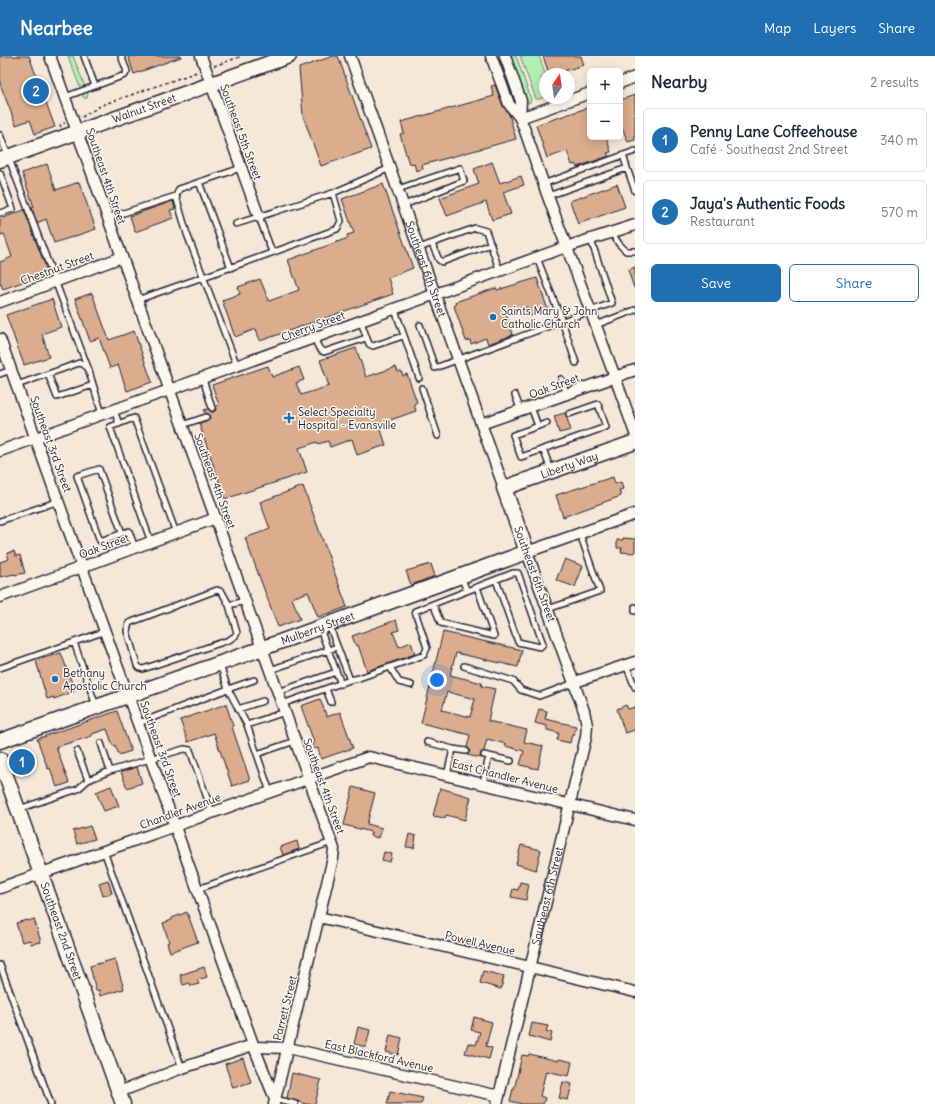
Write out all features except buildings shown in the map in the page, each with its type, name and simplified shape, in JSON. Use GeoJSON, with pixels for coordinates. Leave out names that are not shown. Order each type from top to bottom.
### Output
{"type":"FeatureCollection","features":[{"type":"Feature","properties":{"kind":"street","name":"Southeast 4th Street"},"geometry":{"type":"LineString","coordinates":[[50,56],[332,842],[334,852],[319,917]]}},
{"type":"Feature","properties":{"kind":"street","name":"Southeast 5th Street"},"geometry":{"type":"LineString","coordinates":[[201,56],[259,217]]}},
{"type":"Feature","properties":{"kind":"street","name":"Walnut Street"},"geometry":{"type":"LineString","coordinates":[[4,159],[289,56]]}},
{"type":"Feature","properties":{"kind":"street","name":"Southeast 6th Street"},"geometry":{"type":"LineString","coordinates":[[350,56],[575,682],[587,725],[586,737],[498,1100]]}},
{"type":"Feature","properties":{"kind":"street"},"geometry":{"type":"LineString","coordinates":[[491,56],[509,104],[520,118],[635,433]]}},
{"type":"Feature","properties":{"kind":"street"},"geometry":{"type":"LineString","coordinates":[[505,56],[521,101],[520,118]]}},
{"type":"Feature","properties":{"kind":"street"},"geometry":{"type":"LineString","coordinates":[[623,82],[635,77]]}},
{"type":"Feature","properties":{"kind":"street"},"geometry":{"type":"LineString","coordinates":[[520,118],[587,94]]}},
{"type":"Feature","properties":{"kind":"street","name":"Cherry Street"},"geometry":{"type":"LineString","coordinates":[[0,451],[435,296],[566,247],[635,225]]}},
{"type":"Feature","properties":{"kind":"street","name":"Chestnut Street"},"geometry":{"type":"LineString","coordinates":[[0,302],[122,257]]}},
{"type":"Feature","properties":{"kind":"street","name":"Southeast 3rd Street"},"geometry":{"type":"LineString","coordinates":[[0,338],[139,723],[253,1046],[275,1102]]}},
{"type":"Feature","properties":{"kind":"street","name":"Oak Street"},"geometry":{"type":"LineString","coordinates":[[481,424],[635,370]]}},
{"type":"Feature","properties":{"kind":"street","name":"Liberty Way"},"geometry":{"type":"LineString","coordinates":[[504,488],[635,442]]}},
{"type":"Feature","properties":{"kind":"street","name":"Mulberry Street"},"geometry":{"type":"LineString","coordinates":[[0,741],[219,664],[635,514]]}},
{"type":"Feature","properties":{"kind":"street","name":"Oak Street"},"geometry":{"type":"LineString","coordinates":[[0,597],[216,518]]}},
{"type":"Feature","properties":{"kind":"street"},"geometry":{"type":"LineString","coordinates":[[575,682],[630,664]]}},
{"type":"Feature","properties":{"kind":"street","name":"East Chandler Avenue"},"geometry":{"type":"LineString","coordinates":[[369,757],[635,820]]}},
{"type":"Feature","properties":{"kind":"street","name":"Chandler Avenue"},"geometry":{"type":"LineString","coordinates":[[0,888],[369,757]]}},
{"type":"Feature","properties":{"kind":"street","name":"Southeast 2nd Street"},"geometry":{"type":"LineString","coordinates":[[0,759],[121,1098]]}},
{"type":"Feature","properties":{"kind":"street","name":"Powell Avenue"},"geometry":{"type":"LineString","coordinates":[[319,917],[635,992]]}},
{"type":"Feature","properties":{"kind":"street","name":"Parrett Street"},"geometry":{"type":"LineString","coordinates":[[275,1102],[319,917]]}},
{"type":"Feature","properties":{"kind":"street","name":"East Blackford Avenue"},"geometry":{"type":"LineString","coordinates":[[121,1098],[182,1068],[253,1046],[288,1048],[498,1100]]}},
{"type":"Feature","properties":{"kind":"lane"},"geometry":{"type":"LineString","coordinates":[[84,56],[95,86]]}},
{"type":"Feature","properties":{"kind":"lane"},"geometry":{"type":"LineString","coordinates":[[65,97],[126,74],[127,71],[121,56]]}},
{"type":"Feature","properties":{"kind":"lane"},"geometry":{"type":"LineString","coordinates":[[0,135],[4,159],[88,368],[102,414]]}},
{"type":"Feature","properties":{"kind":"lane"},"geometry":{"type":"LineString","coordinates":[[543,184],[635,151]]}},
{"type":"Feature","properties":{"kind":"lane"},"geometry":{"type":"LineString","coordinates":[[623,155],[635,191]]}},
{"type":"Feature","properties":{"kind":"lane"},"geometry":{"type":"LineString","coordinates":[[237,366],[187,234],[176,196],[179,189],[241,168]]}},
{"type":"Feature","properties":{"kind":"lane"},"geometry":{"type":"LineString","coordinates":[[236,224],[333,193],[390,168]]}},
{"type":"Feature","properties":{"kind":"lane"},"geometry":{"type":"LineString","coordinates":[[398,189],[460,168],[464,181],[404,205]]}},
{"type":"Feature","properties":{"kind":"lane"},"geometry":{"type":"LineString","coordinates":[[548,196],[627,168]]}},
{"type":"Feature","properties":{"kind":"lane"},"geometry":{"type":"LineString","coordinates":[[0,173],[13,209],[0,213]]}},
{"type":"Feature","properties":{"kind":"lane"},"geometry":{"type":"LineString","coordinates":[[199,182],[231,268]]}},
{"type":"Feature","properties":{"kind":"lane"},"geometry":{"type":"LineString","coordinates":[[138,300],[231,268],[337,228],[341,221],[333,193]]}},
{"type":"Feature","properties":{"kind":"lane"},"geometry":{"type":"LineString","coordinates":[[108,218],[176,196]]}},
{"type":"Feature","properties":{"kind":"lane"},"geometry":{"type":"LineString","coordinates":[[259,217],[272,252]]}},
{"type":"Feature","properties":{"kind":"lane"},"geometry":{"type":"LineString","coordinates":[[419,248],[475,228],[486,231],[500,272]]}},
{"type":"Feature","properties":{"kind":"lane"},"geometry":{"type":"LineString","coordinates":[[612,233],[619,244],[626,251],[635,251]]}},
{"type":"Feature","properties":{"kind":"lane"},"geometry":{"type":"LineString","coordinates":[[420,325],[435,368],[612,303],[591,240]]}},
{"type":"Feature","properties":{"kind":"lane"},"geometry":{"type":"LineString","coordinates":[[432,244],[439,260],[442,262],[491,244]]}},
{"type":"Feature","properties":{"kind":"lane"},"geometry":{"type":"LineString","coordinates":[[537,258],[562,321],[576,363]]}},
{"type":"Feature","properties":{"kind":"lane"},"geometry":{"type":"LineString","coordinates":[[395,310],[419,378]]}},
{"type":"Feature","properties":{"kind":"lane"},"geometry":{"type":"LineString","coordinates":[[596,324],[635,310]]}},
{"type":"Feature","properties":{"kind":"lane"},"geometry":{"type":"LineString","coordinates":[[361,322],[369,344],[373,346],[403,336]]}},
{"type":"Feature","properties":{"kind":"lane"},"geometry":{"type":"LineString","coordinates":[[315,339],[318,347],[324,352],[366,338]]}},
{"type":"Feature","properties":{"kind":"lane"},"geometry":{"type":"LineString","coordinates":[[17,385],[79,363],[88,368]]}},
{"type":"Feature","properties":{"kind":"lane"},"geometry":{"type":"LineString","coordinates":[[0,374],[11,370]]}},
{"type":"Feature","properties":{"kind":"lane"},"geometry":{"type":"LineString","coordinates":[[48,374],[56,397],[93,385]]}},
{"type":"Feature","properties":{"kind":"lane"},"geometry":{"type":"LineString","coordinates":[[203,379],[212,408]]}},
{"type":"Feature","properties":{"kind":"lane"},"geometry":{"type":"LineString","coordinates":[[561,379],[567,394]]}},
{"type":"Feature","properties":{"kind":"lane"},"geometry":{"type":"LineString","coordinates":[[422,388],[438,436]]}},
{"type":"Feature","properties":{"kind":"lane"},"geometry":{"type":"LineString","coordinates":[[515,395],[521,411]]}},
{"type":"Feature","properties":{"kind":"lane"},"geometry":{"type":"LineString","coordinates":[[547,424],[513,435],[521,457],[606,427],[598,404],[569,414]]}},
{"type":"Feature","properties":{"kind":"lane"},"geometry":{"type":"LineString","coordinates":[[531,407],[538,426]]}},
{"type":"Feature","properties":{"kind":"lane"},"geometry":{"type":"LineString","coordinates":[[114,410],[119,424]]}},
{"type":"Feature","properties":{"kind":"lane"},"geometry":{"type":"LineString","coordinates":[[182,425],[206,417]]}},
{"type":"Feature","properties":{"kind":"lane"},"geometry":{"type":"LineString","coordinates":[[151,542],[110,427],[134,418],[176,533]]}},
{"type":"Feature","properties":{"kind":"lane"},"geometry":{"type":"LineString","coordinates":[[544,449],[551,471]]}},
{"type":"Feature","properties":{"kind":"lane"},"geometry":{"type":"LineString","coordinates":[[122,533],[99,469],[78,476],[100,541],[129,531],[135,548]]}},
{"type":"Feature","properties":{"kind":"lane"},"geometry":{"type":"LineString","coordinates":[[0,521],[59,501]]}},
{"type":"Feature","properties":{"kind":"lane"},"geometry":{"type":"LineString","coordinates":[[548,609],[600,591],[580,534]]}},
{"type":"Feature","properties":{"kind":"lane"},"geometry":{"type":"LineString","coordinates":[[247,725],[326,689],[424,655],[427,648],[415,611],[477,587],[496,580],[518,573],[543,644],[540,647],[518,642],[496,580]]}},
{"type":"Feature","properties":{"kind":"lane"},"geometry":{"type":"LineString","coordinates":[[461,576],[467,591]]}},
{"type":"Feature","properties":{"kind":"lane"},"geometry":{"type":"LineString","coordinates":[[433,604],[441,623],[494,636],[477,587]]}},
{"type":"Feature","properties":{"kind":"lane"},"geometry":{"type":"LineString","coordinates":[[217,590],[222,592],[229,605],[237,633],[229,640],[143,669],[137,665],[127,631],[129,623],[217,590]]}},
{"type":"Feature","properties":{"kind":"lane"},"geometry":{"type":"LineString","coordinates":[[229,605],[246,601]]}},
{"type":"Feature","properties":{"kind":"lane"},"geometry":{"type":"LineString","coordinates":[[324,626],[337,647],[350,680]]}},
{"type":"Feature","properties":{"kind":"lane"},"geometry":{"type":"LineString","coordinates":[[324,626],[329,650],[341,684]]}},
{"type":"Feature","properties":{"kind":"lane"},"geometry":{"type":"LineString","coordinates":[[0,668],[106,631]]}},
{"type":"Feature","properties":{"kind":"lane"},"geometry":{"type":"LineString","coordinates":[[74,642],[96,707]]}},
{"type":"Feature","properties":{"kind":"lane"},"geometry":{"type":"LineString","coordinates":[[270,670],[337,647]]}},
{"type":"Feature","properties":{"kind":"lane"},"geometry":{"type":"LineString","coordinates":[[219,664],[228,689],[247,725],[270,792]]}},
{"type":"Feature","properties":{"kind":"lane"},"geometry":{"type":"LineString","coordinates":[[630,664],[635,687]]}},
{"type":"Feature","properties":{"kind":"lane"},"geometry":{"type":"LineString","coordinates":[[464,666],[513,681],[521,690],[539,696],[575,682]]}},
{"type":"Feature","properties":{"kind":"lane"},"geometry":{"type":"LineString","coordinates":[[390,667],[399,682],[411,685]]}},
{"type":"Feature","properties":{"kind":"lane"},"geometry":{"type":"LineString","coordinates":[[278,692],[336,672]]}},
{"type":"Feature","properties":{"kind":"lane"},"geometry":{"type":"LineString","coordinates":[[139,723],[254,680]]}},
{"type":"Feature","properties":{"kind":"lane"},"geometry":{"type":"LineString","coordinates":[[326,689],[331,702]]}},
{"type":"Feature","properties":{"kind":"lane"},"geometry":{"type":"LineString","coordinates":[[238,708],[263,701]]}},
{"type":"Feature","properties":{"kind":"lane"},"geometry":{"type":"LineString","coordinates":[[257,754],[295,741]]}},
{"type":"Feature","properties":{"kind":"lane"},"geometry":{"type":"LineString","coordinates":[[426,742],[466,751]]}},
{"type":"Feature","properties":{"kind":"lane"},"geometry":{"type":"LineString","coordinates":[[101,743],[110,771]]}},
{"type":"Feature","properties":{"kind":"lane"},"geometry":{"type":"LineString","coordinates":[[18,809],[78,789],[88,780],[110,771],[184,749],[190,750],[212,812]]}},
{"type":"Feature","properties":{"kind":"lane"},"geometry":{"type":"LineString","coordinates":[[447,775],[453,749]]}},
{"type":"Feature","properties":{"kind":"lane"},"geometry":{"type":"LineString","coordinates":[[77,751],[88,780]]}},
{"type":"Feature","properties":{"kind":"lane"},"geometry":{"type":"LineString","coordinates":[[483,783],[486,756],[511,761]]}},
{"type":"Feature","properties":{"kind":"lane"},"geometry":{"type":"LineString","coordinates":[[198,889],[332,842]]}},
{"type":"Feature","properties":{"kind":"lane"},"geometry":{"type":"LineString","coordinates":[[104,851],[182,1068]]}},
{"type":"Feature","properties":{"kind":"lane"},"geometry":{"type":"LineString","coordinates":[[0,965],[51,1104]]}},
{"type":"Feature","properties":{"kind":"lane"},"geometry":{"type":"LineString","coordinates":[[275,1102],[295,1104]]}},
{"type":"Feature","properties":{"kind":"path"},"geometry":{"type":"LineString","coordinates":[[214,66],[242,56]]}},
{"type":"Feature","properties":{"kind":"green space"},"geometry":{"type":"Polygon","coordinates":[[[68,56],[73,56],[88,94],[87,98],[84,98],[68,56]]]}},
{"type":"Feature","properties":{"kind":"green space"},"geometry":{"type":"Polygon","coordinates":[[[510,56],[516,56],[531,99],[530,102],[527,103],[510,56]]]}},
{"type":"Feature","properties":{"kind":"green space"},"geometry":{"type":"Polygon","coordinates":[[[520,56],[539,56],[543,68],[539,68],[539,99],[536,99],[520,56]]]}},
{"type":"Feature","properties":{"kind":"place","name":"Jaya's Authentic Foods"},"geometry":{"type":"Point","coordinates":[36,91]}},
{"type":"Feature","properties":{"kind":"place","name":"Saints Mary & John Catholic Church"},"geometry":{"type":"Point","coordinates":[493,317]}},
{"type":"Feature","properties":{"kind":"place","name":"Select Specialty Hospital - Evansville"},"geometry":{"type":"Point","coordinates":[289,418]}},
{"type":"Feature","properties":{"kind":"place","name":"Bethany Apostolic Church"},"geometry":{"type":"Point","coordinates":[55,679]}},
{"type":"Feature","properties":{"kind":"place","name":"Penny Lane Coffeehouse"},"geometry":{"type":"Point","coordinates":[22,762]}}]}
